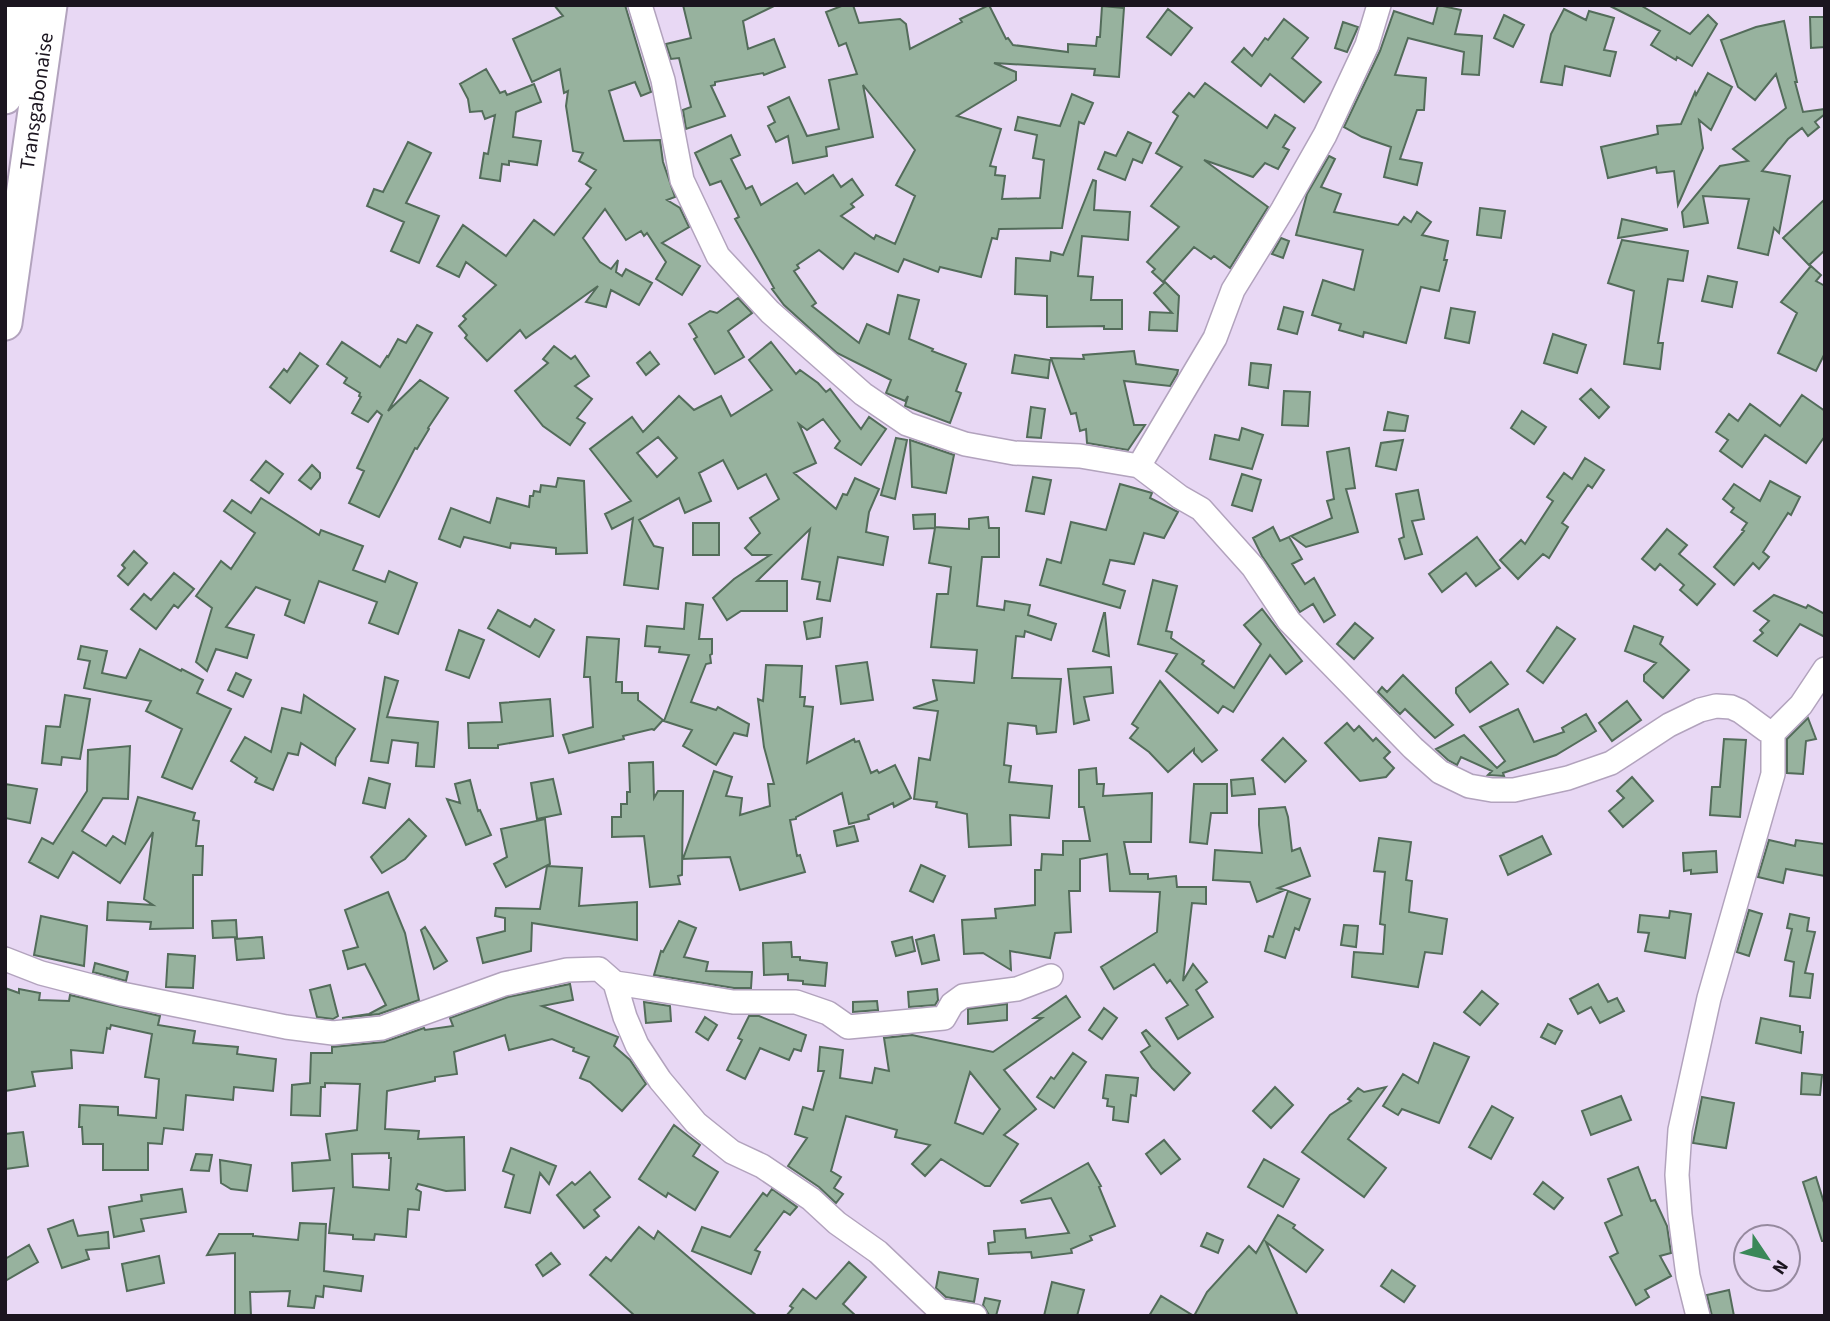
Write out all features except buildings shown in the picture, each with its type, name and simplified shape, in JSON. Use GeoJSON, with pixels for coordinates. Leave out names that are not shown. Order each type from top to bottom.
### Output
{"type":"FeatureCollection","features":[{"type":"Feature","properties":{"kind":"highway","name":"Transgabonaise"},"geometry":{"type":"LineString","coordinates":[[5,97],[21,5]]}},
{"type":"Feature","properties":{"kind":"highway","name":"Transgabonaise"},"geometry":{"type":"LineString","coordinates":[[5,323],[50,5]]}},
{"type":"Feature","properties":{"kind":"street"},"geometry":{"type":"LineString","coordinates":[[640,5],[663,80],[682,180],[698,215],[718,256],[793,334],[863,394],[907,424],[965,444],[1014,453],[1080,456],[1139,466],[1180,497],[1201,509],[1253,567],[1289,621],[1413,748],[1440,772],[1469,786],[1492,790],[1514,790],[1568,778],[1611,762],[1669,725],[1700,710],[1716,706],[1740,711],[1773,733]]}},
{"type":"Feature","properties":{"kind":"street"},"geometry":{"type":"LineString","coordinates":[[1139,466],[1215,338],[1233,290],[1325,135],[1367,45],[1379,5]]}},
{"type":"Feature","properties":{"kind":"street"},"geometry":{"type":"LineString","coordinates":[[1698,1316],[1688,1276],[1680,1215],[1677,1175],[1680,1130],[1709,998],[1773,774],[1773,733],[1801,705],[1825,669]]}},
{"type":"Feature","properties":{"kind":"street"},"geometry":{"type":"LineString","coordinates":[[5,959],[41,973],[122,994],[286,1027],[333,1033],[382,1028],[503,984],[588,967],[599,969],[615,983],[733,1002],[796,1002],[828,1013],[848,1027],[944,1018],[952,1004],[963,996],[1017,989],[1051,976]]}},
{"type":"Feature","properties":{"kind":"street"},"geometry":{"type":"LineString","coordinates":[[615,983],[637,1045],[660,1080],[695,1123],[732,1152],[762,1166],[811,1199],[837,1223],[878,1252],[939,1310],[975,1316]]}}]}
